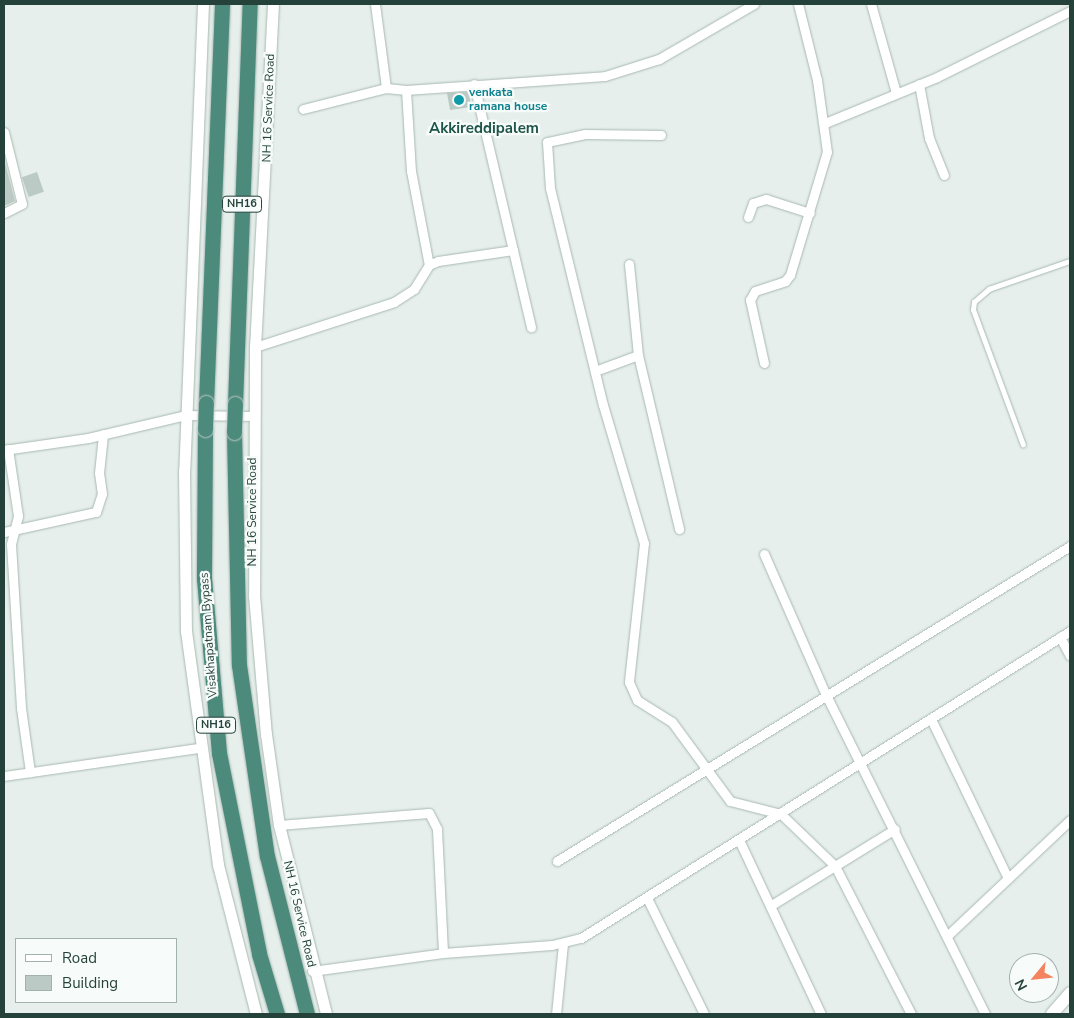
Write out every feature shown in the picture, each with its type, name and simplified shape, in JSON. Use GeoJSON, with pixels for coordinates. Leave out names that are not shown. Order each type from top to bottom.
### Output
{"type":"FeatureCollection","features":[{"type":"Feature","properties":{"kind":"highway","name":"Visakhapatnam Bypass"},"geometry":{"type":"LineString","coordinates":[[222,4],[205,429],[204,578],[219,753],[259,954],[277,1014]]}},
{"type":"Feature","properties":{"kind":"highway","name":"NH16"},"geometry":{"type":"LineString","coordinates":[[250,4],[234,432],[238,665],[267,856],[307,1014]]}},
{"type":"Feature","properties":{"kind":"main road"},"geometry":{"type":"LineString","coordinates":[[1052,1014],[1070,993]]}},
{"type":"Feature","properties":{"kind":"street"},"geometry":{"type":"LineString","coordinates":[[203,4],[186,415],[186,632],[199,748],[218,865],[256,1014]]}},
{"type":"Feature","properties":{"kind":"street","name":"NH 16 Service Road"},"geometry":{"type":"LineString","coordinates":[[273,4],[255,347],[254,595],[266,734],[279,825],[312,971],[326,1014]]}},
{"type":"Feature","properties":{"kind":"street"},"geometry":{"type":"LineString","coordinates":[[375,4],[386,88]]}},
{"type":"Feature","properties":{"kind":"street"},"geometry":{"type":"LineString","coordinates":[[303,109],[386,88],[406,90],[605,76],[659,59],[754,4]]}},
{"type":"Feature","properties":{"kind":"street"},"geometry":{"type":"LineString","coordinates":[[764,363],[752,295],[790,275],[824,169],[827,152],[825,123],[798,4]]}},
{"type":"Feature","properties":{"kind":"street"},"geometry":{"type":"LineString","coordinates":[[871,4],[896,93]]}},
{"type":"Feature","properties":{"kind":"street"},"geometry":{"type":"LineString","coordinates":[[825,123],[919,84],[1070,11]]}},
{"type":"Feature","properties":{"kind":"street"},"geometry":{"type":"LineString","coordinates":[[474,84],[531,327]]}},
{"type":"Feature","properties":{"kind":"street"},"geometry":{"type":"LineString","coordinates":[[919,84],[929,138],[944,176]]}},
{"type":"Feature","properties":{"kind":"street"},"geometry":{"type":"LineString","coordinates":[[255,347],[394,302],[414,289],[429,265],[412,171],[406,90]]}},
{"type":"Feature","properties":{"kind":"street"},"geometry":{"type":"LineString","coordinates":[[4,132],[22,204],[4,213]]}},
{"type":"Feature","properties":{"kind":"street"},"geometry":{"type":"LineString","coordinates":[[660,135],[585,134],[547,142],[550,188],[595,371],[646,552],[629,682],[637,700],[672,722],[704,769],[730,801],[781,814],[835,866],[911,1014]]}},
{"type":"Feature","properties":{"kind":"street"},"geometry":{"type":"LineString","coordinates":[[748,218],[753,204],[766,199],[810,213]]}},
{"type":"Feature","properties":{"kind":"street"},"geometry":{"type":"LineString","coordinates":[[429,265],[512,250]]}},
{"type":"Feature","properties":{"kind":"street"},"geometry":{"type":"LineString","coordinates":[[629,264],[638,356],[679,529]]}},
{"type":"Feature","properties":{"kind":"street"},"geometry":{"type":"LineString","coordinates":[[595,371],[638,356]]}},
{"type":"Feature","properties":{"kind":"street"},"geometry":{"type":"LineString","coordinates":[[30,772],[21,708],[11,544],[18,516],[6,450],[103,434],[186,415],[254,416]]}},
{"type":"Feature","properties":{"kind":"street"},"geometry":{"type":"LineString","coordinates":[[4,532],[96,512],[102,494],[99,473],[103,434]]}},
{"type":"Feature","properties":{"kind":"street"},"geometry":{"type":"LineString","coordinates":[[556,862],[825,693],[1070,546]]}},
{"type":"Feature","properties":{"kind":"street"},"geometry":{"type":"LineString","coordinates":[[764,554],[825,693],[862,762],[985,1014]]}},
{"type":"Feature","properties":{"kind":"street"},"geometry":{"type":"LineString","coordinates":[[312,971],[443,953],[562,944],[581,938],[740,840],[1070,631]]}},
{"type":"Feature","properties":{"kind":"street"},"geometry":{"type":"LineString","coordinates":[[1060,637],[1070,656]]}},
{"type":"Feature","properties":{"kind":"street"},"geometry":{"type":"LineString","coordinates":[[931,719],[1008,878]]}},
{"type":"Feature","properties":{"kind":"street"},"geometry":{"type":"LineString","coordinates":[[4,776],[199,748]]}},
{"type":"Feature","properties":{"kind":"street"},"geometry":{"type":"LineString","coordinates":[[279,825],[429,813],[437,829],[443,953]]}},
{"type":"Feature","properties":{"kind":"street"},"geometry":{"type":"LineString","coordinates":[[948,935],[1070,820]]}},
{"type":"Feature","properties":{"kind":"street"},"geometry":{"type":"LineString","coordinates":[[773,904],[895,829]]}},
{"type":"Feature","properties":{"kind":"street"},"geometry":{"type":"LineString","coordinates":[[740,840],[773,904],[821,1014]]}},
{"type":"Feature","properties":{"kind":"street"},"geometry":{"type":"LineString","coordinates":[[647,898],[704,1014]]}},
{"type":"Feature","properties":{"kind":"street"},"geometry":{"type":"LineString","coordinates":[[556,1014],[562,944]]}},
{"type":"Feature","properties":{"kind":"lane"},"geometry":{"type":"LineString","coordinates":[[1023,445],[973,310],[979,294],[1070,261]]}},
{"type":"Feature","properties":{"kind":"building","name":"venkata ramana house"},"geometry":{"type":"Polygon","coordinates":[[[469,92],[471,107],[450,110],[447,93],[469,92]]]}},
{"type":"Feature","properties":{"kind":"building"},"geometry":{"type":"Polygon","coordinates":[[[4,159],[15,201],[4,206],[4,159]]]}},
{"type":"Feature","properties":{"kind":"building"},"geometry":{"type":"Polygon","coordinates":[[[37,172],[44,192],[29,197],[22,177],[37,172]]]}},
{"type":"Feature","properties":{"kind":"place","name":"venkata ramana house"},"geometry":{"type":"Point","coordinates":[459,100]}},
{"type":"Feature","properties":{"kind":"district","name":"Akkireddipalem"},"geometry":{"type":"Point","coordinates":[484,129]}}]}
